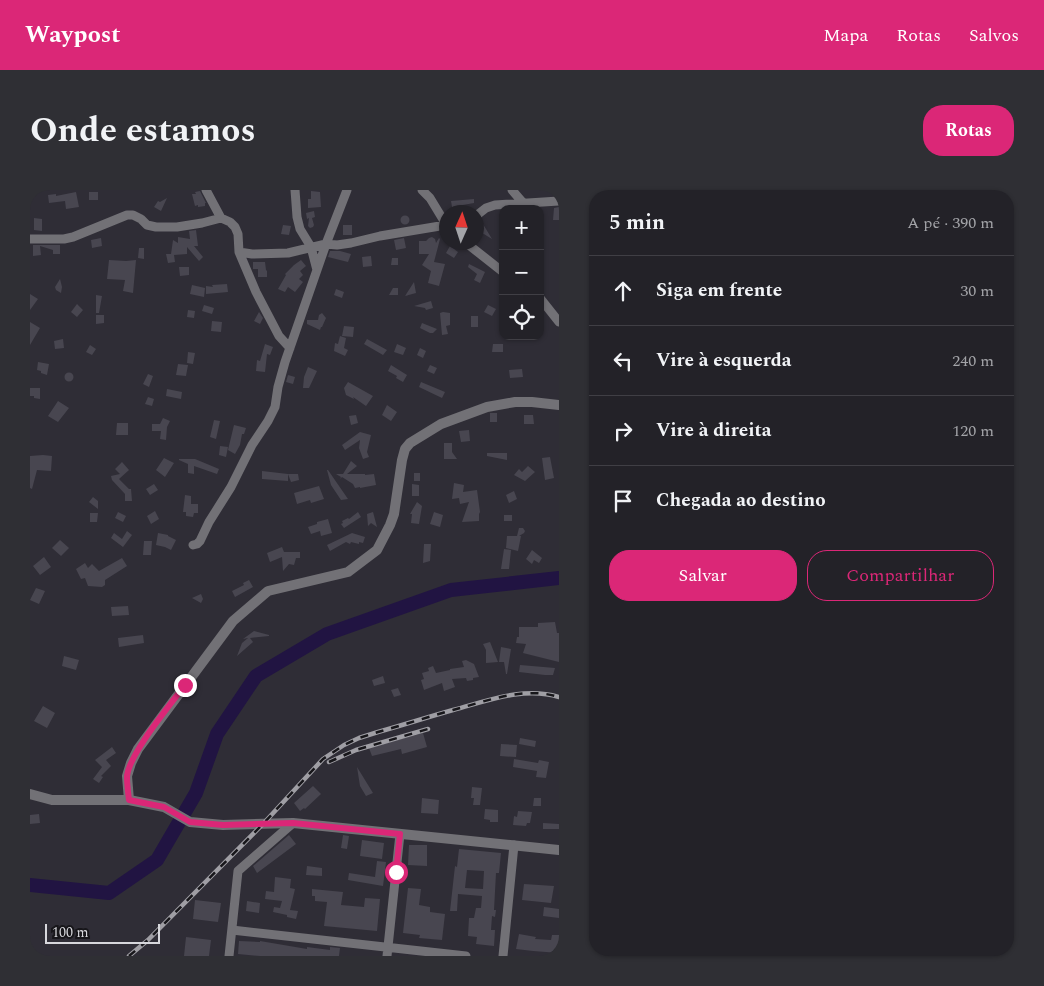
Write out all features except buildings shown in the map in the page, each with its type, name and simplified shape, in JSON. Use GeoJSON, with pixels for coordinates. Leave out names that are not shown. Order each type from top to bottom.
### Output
{"type":"FeatureCollection","features":[{"type":"Feature","properties":{"kind":"street"},"geometry":{"type":"LineString","coordinates":[[206,190],[221,218],[230,222],[235,227],[238,234],[239,252],[256,292],[279,336],[290,348]]}},
{"type":"Feature","properties":{"kind":"street"},"geometry":{"type":"LineString","coordinates":[[295,190],[300,229],[311,247],[317,270]]}},
{"type":"Feature","properties":{"kind":"street"},"geometry":{"type":"LineString","coordinates":[[193,545],[200,541],[209,522],[231,488],[252,445],[275,408],[278,387],[285,362],[347,190]]}},
{"type":"Feature","properties":{"kind":"street"},"geometry":{"type":"LineString","coordinates":[[422,190],[429,194],[439,211]]}},
{"type":"Feature","properties":{"kind":"street"},"geometry":{"type":"LineString","coordinates":[[512,190],[524,204]]}},
{"type":"Feature","properties":{"kind":"street"},"geometry":{"type":"LineString","coordinates":[[484,209],[495,205],[559,202]]}},
{"type":"Feature","properties":{"kind":"street"},"geometry":{"type":"LineString","coordinates":[[30,239],[73,237],[127,215],[141,219],[147,226],[156,227],[177,227],[221,218]]}},
{"type":"Feature","properties":{"kind":"street"},"geometry":{"type":"LineString","coordinates":[[239,252],[288,254],[326,244],[351,243],[439,224]]}},
{"type":"Feature","properties":{"kind":"street"},"geometry":{"type":"LineString","coordinates":[[475,250],[499,269]]}},
{"type":"Feature","properties":{"kind":"street"},"geometry":{"type":"LineString","coordinates":[[544,302],[559,322]]}},
{"type":"Feature","properties":{"kind":"street"},"geometry":{"type":"LineString","coordinates":[[129,800],[127,776],[138,749],[233,621],[268,591],[348,572],[377,550],[394,514],[402,460],[405,449],[410,443],[441,424],[487,407],[514,402],[559,405]]}},
{"type":"Feature","properties":{"kind":"street"},"geometry":{"type":"LineString","coordinates":[[30,794],[52,800],[129,800],[164,807],[190,822],[223,825],[293,823],[559,850]]}},
{"type":"Feature","properties":{"kind":"street"},"geometry":{"type":"LineString","coordinates":[[229,956],[238,870],[293,823]]}},
{"type":"Feature","properties":{"kind":"street"},"geometry":{"type":"LineString","coordinates":[[388,952],[400,834]]}},
{"type":"Feature","properties":{"kind":"street"},"geometry":{"type":"LineString","coordinates":[[503,956],[514,845]]}},
{"type":"Feature","properties":{"kind":"street"},"geometry":{"type":"LineString","coordinates":[[232,930],[388,952],[466,956]]}},
{"type":"Feature","properties":{"kind":"waterway"},"geometry":{"type":"LineString","coordinates":[[30,885],[109,893],[157,860],[196,793],[217,734],[256,676],[327,634],[451,590],[559,578]]}},
{"type":"Feature","properties":{"kind":"railway"},"geometry":{"type":"LineString","coordinates":[[129,956],[148,940],[263,824],[323,759],[344,745],[378,732],[506,696],[532,693],[559,697]]}},
{"type":"Feature","properties":{"kind":"railway"},"geometry":{"type":"LineString","coordinates":[[329,762],[356,750],[428,729]]}},
{"type":"Feature","properties":{"kind":"route"},"geometry":{"type":"LineString","coordinates":[[185,685],[138,749],[131,763],[127,776],[129,800],[164,807],[190,822],[223,825],[293,823],[400,834],[396,872]]}}]}
